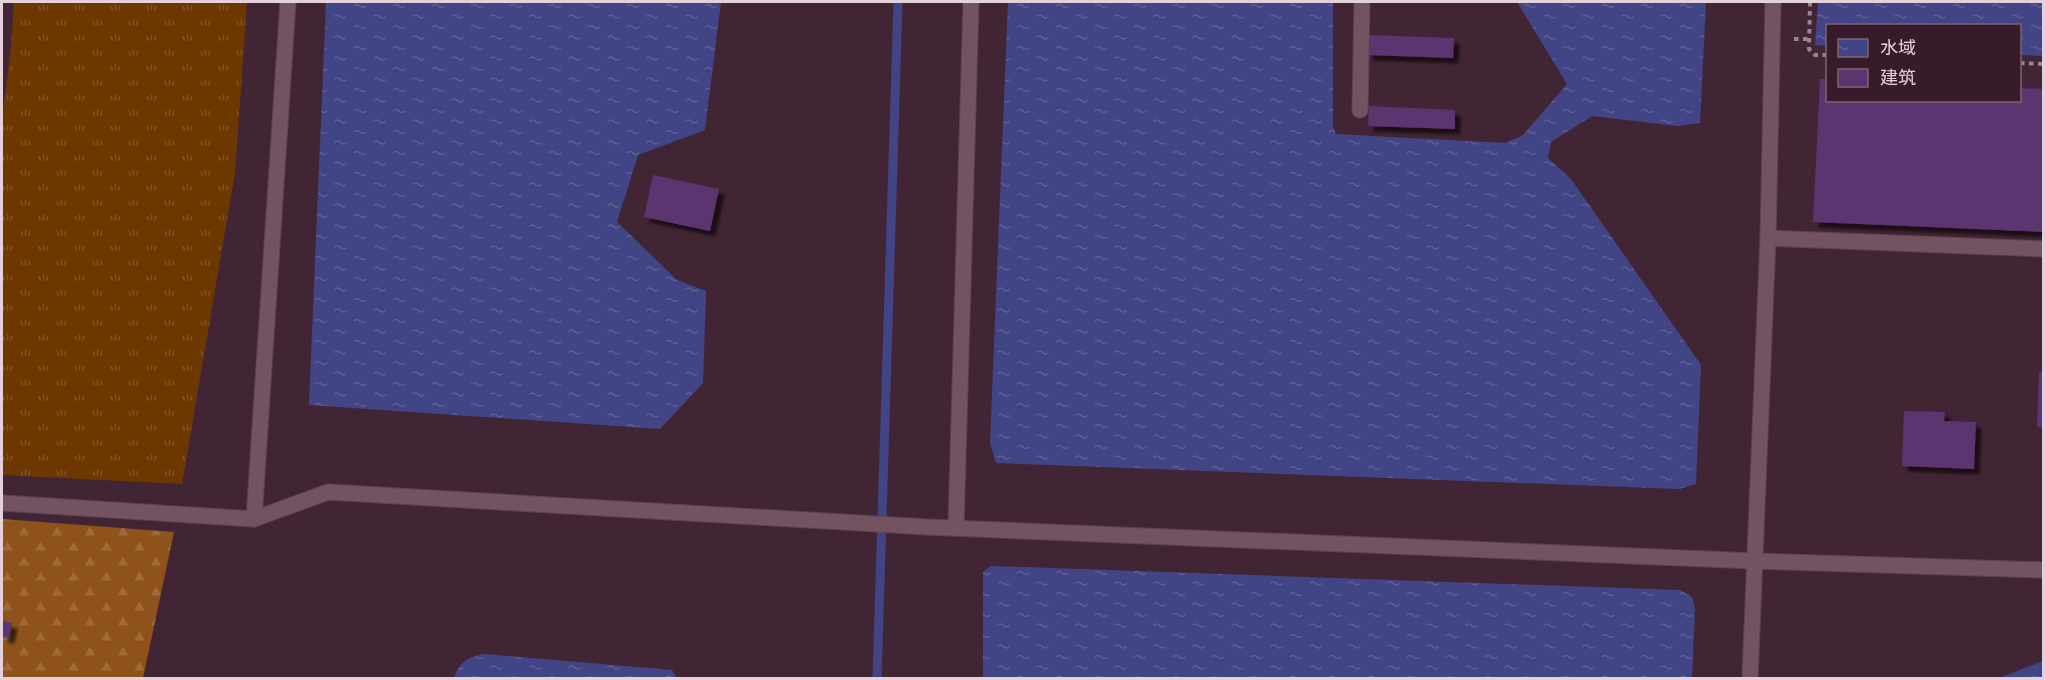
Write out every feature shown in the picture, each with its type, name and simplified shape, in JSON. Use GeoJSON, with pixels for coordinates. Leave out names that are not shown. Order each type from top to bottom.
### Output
{"type":"FeatureCollection","features":[{"type":"Feature","properties":{"kind":"lane"},"geometry":{"type":"LineString","coordinates":[[254,519],[288,2]]}},
{"type":"Feature","properties":{"kind":"lane"},"geometry":{"type":"LineString","coordinates":[[956,528],[971,2]]}},
{"type":"Feature","properties":{"kind":"lane"},"geometry":{"type":"LineString","coordinates":[[1360,110],[1362,2]]}},
{"type":"Feature","properties":{"kind":"lane"},"geometry":{"type":"LineString","coordinates":[[1750,678],[1767,238],[1773,2]]}},
{"type":"Feature","properties":{"kind":"lane"},"geometry":{"type":"LineString","coordinates":[[1767,238],[2043,249]]}},
{"type":"Feature","properties":{"kind":"lane"},"geometry":{"type":"LineString","coordinates":[[2,503],[254,519],[328,492],[927,527],[1755,561],[2043,570]]}},
{"type":"Feature","properties":{"kind":"path"},"geometry":{"type":"LineString","coordinates":[[1810,2],[1809,49],[1815,55],[1826,55]]}},
{"type":"Feature","properties":{"kind":"path"},"geometry":{"type":"LineString","coordinates":[[2021,63],[2043,64]]}},
{"type":"Feature","properties":{"kind":"green space"},"geometry":{"type":"Polygon","coordinates":[[[14,2],[247,2],[235,173],[182,484],[2,475],[2,119],[14,2]]]}},
{"type":"Feature","properties":{"kind":"green space"},"geometry":{"type":"Polygon","coordinates":[[[2,519],[174,532],[143,678],[2,678],[2,519]]]}},
{"type":"Feature","properties":{"kind":"water"},"geometry":{"type":"Polygon","coordinates":[[[326,2],[721,2],[705,130],[638,155],[617,222],[677,280],[706,291],[703,383],[660,429],[309,405],[326,2]]]}},
{"type":"Feature","properties":{"kind":"water"},"geometry":{"type":"Polygon","coordinates":[[[1008,2],[1333,2],[1333,127],[1336,134],[1505,143],[1522,136],[1567,84],[1517,2],[1706,2],[1700,123],[1678,126],[1592,116],[1551,142],[1548,158],[1571,179],[1701,365],[1696,484],[1679,489],[996,463],[990,443],[1008,2]]]}},
{"type":"Feature","properties":{"kind":"water"},"geometry":{"type":"Polygon","coordinates":[[[1818,2],[2043,2],[2043,56],[2021,55],[2021,24],[1826,24],[1826,46],[1815,45],[1818,2]]]}},
{"type":"Feature","properties":{"kind":"water"},"geometry":{"type":"Polygon","coordinates":[[[991,566],[1680,590],[1692,597],[1695,609],[1692,678],[983,678],[983,572],[991,566]]]}},
{"type":"Feature","properties":{"kind":"water"},"geometry":{"type":"Polygon","coordinates":[[[483,654],[672,670],[677,678],[454,678],[458,668],[464,662],[483,654]]]}},
{"type":"Feature","properties":{"kind":"water"},"geometry":{"type":"Polygon","coordinates":[[[2043,661],[2043,678],[2001,678],[2004,676],[2043,661]]]}},
{"type":"Feature","properties":{"kind":"building"},"geometry":{"type":"Polygon","coordinates":[[[1368,35],[1454,38],[1453,58],[1367,55],[1368,35]]]}},
{"type":"Feature","properties":{"kind":"building"},"geometry":{"type":"Polygon","coordinates":[[[1820,79],[1826,79],[1826,102],[2021,102],[2021,88],[2044,89],[2044,232],[1813,222],[1820,79]]]}},
{"type":"Feature","properties":{"kind":"building"},"geometry":{"type":"Polygon","coordinates":[[[1369,106],[1455,110],[1455,129],[1368,126],[1369,106]]]}},
{"type":"Feature","properties":{"kind":"building"},"geometry":{"type":"Polygon","coordinates":[[[653,175],[719,189],[710,231],[644,217],[653,175]]]}},
{"type":"Feature","properties":{"kind":"building"},"geometry":{"type":"Polygon","coordinates":[[[2039,372],[2044,372],[2044,428],[2037,427],[2039,372]]]}},
{"type":"Feature","properties":{"kind":"building"},"geometry":{"type":"Polygon","coordinates":[[[1904,411],[1945,412],[1944,421],[1976,422],[1974,469],[1902,466],[1904,411]]]}},
{"type":"Feature","properties":{"kind":"building"},"geometry":{"type":"Polygon","coordinates":[[[2,621],[12,623],[9,638],[2,637],[2,621]]]}},
{"type":"Feature","properties":{"kind":"waterway"},"geometry":{"type":"LineString","coordinates":[[877,678],[898,2]]}}]}
